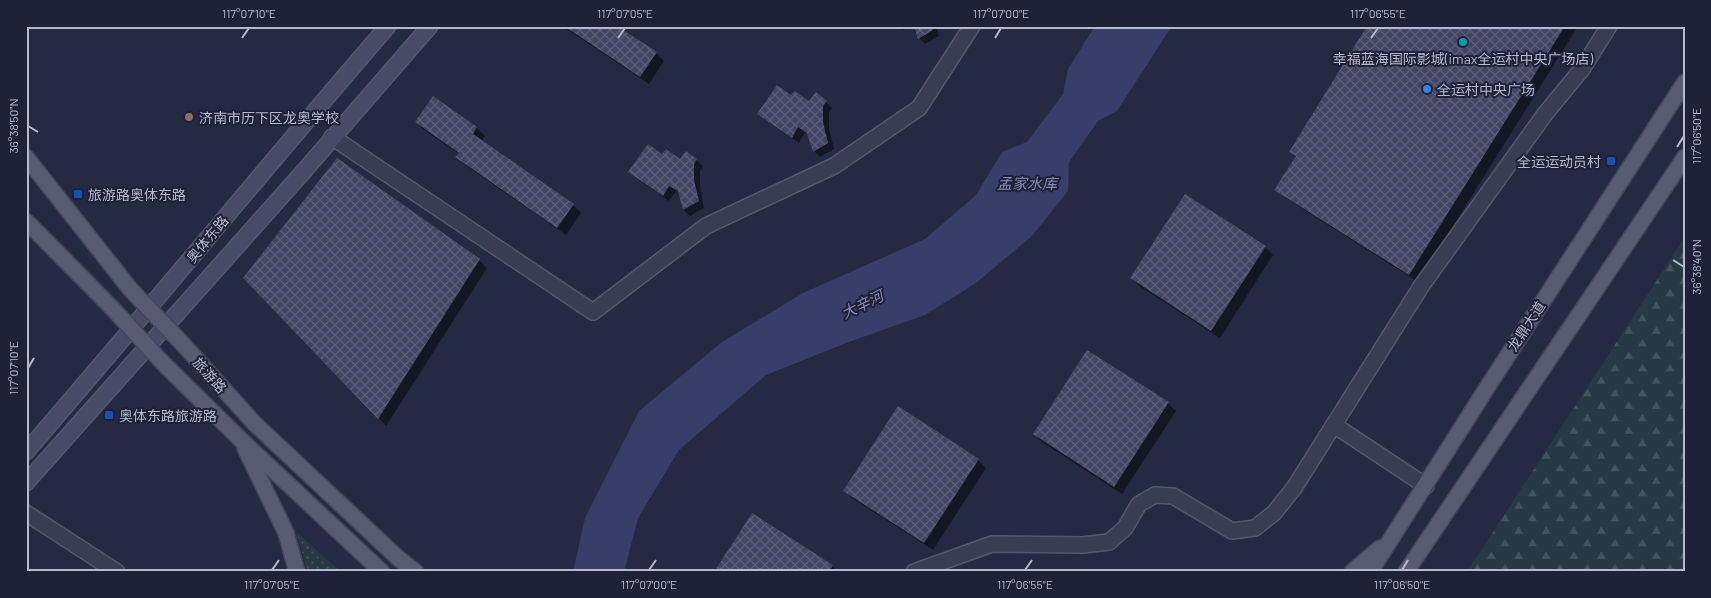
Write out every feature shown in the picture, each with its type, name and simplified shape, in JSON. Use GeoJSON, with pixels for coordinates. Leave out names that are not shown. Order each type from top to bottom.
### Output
{"type":"FeatureCollection","features":[{"type":"Feature","properties":{"kind":"main road","name":"奥体东路"},"geometry":{"type":"LineString","coordinates":[[26,452],[388,26]]}},
{"type":"Feature","properties":{"kind":"main road"},"geometry":{"type":"LineString","coordinates":[[26,483],[304,171],[430,26]]}},
{"type":"Feature","properties":{"kind":"main road","name":"龙鼎大道"},"geometry":{"type":"LineString","coordinates":[[1370,572],[1685,82]]}},
{"type":"Feature","properties":{"kind":"main road","name":"旅游路"},"geometry":{"type":"LineString","coordinates":[[26,157],[132,290],[254,423],[398,558],[416,572]]}},
{"type":"Feature","properties":{"kind":"main road"},"geometry":{"type":"LineString","coordinates":[[1406,572],[1685,157]]}},
{"type":"Feature","properties":{"kind":"main road","name":"旅游路"},"geometry":{"type":"LineString","coordinates":[[26,221],[114,310],[162,362],[241,440],[382,572]]}},
{"type":"Feature","properties":{"kind":"main road"},"geometry":{"type":"LineString","coordinates":[[241,440],[286,533],[297,572]]}},
{"type":"Feature","properties":{"kind":"main road"},"geometry":{"type":"LineString","coordinates":[[1352,572],[1394,536]]}},
{"type":"Feature","properties":{"kind":"main road"},"geometry":{"type":"LineString","coordinates":[[1411,572],[1417,555]]}},
{"type":"Feature","properties":{"kind":"street"},"geometry":{"type":"LineString","coordinates":[[332,137],[593,312],[706,226],[834,166],[919,108],[972,26]]}},
{"type":"Feature","properties":{"kind":"street"},"geometry":{"type":"LineString","coordinates":[[914,572],[992,544],[1084,545],[1109,542],[1125,528],[1139,504],[1155,495],[1173,496],[1232,532],[1255,528],[1274,513],[1294,488],[1422,285],[1545,114],[1582,69],[1609,26]]}},
{"type":"Feature","properties":{"kind":"street"},"geometry":{"type":"LineString","coordinates":[[1334,425],[1426,486]]}},
{"type":"Feature","properties":{"kind":"street"},"geometry":{"type":"LineString","coordinates":[[26,513],[117,572]]}},
{"type":"Feature","properties":{"kind":"green space"},"geometry":{"type":"Polygon","coordinates":[[[1685,237],[1685,572],[1467,572],[1685,237]]]}},
{"type":"Feature","properties":{"kind":"green space"},"geometry":{"type":"Polygon","coordinates":[[[296,532],[341,572],[308,572],[296,532]]]}},
{"type":"Feature","properties":{"kind":"water","name":"孟家水库"},"geometry":{"type":"Polygon","coordinates":[[[1095,26],[1172,26],[1117,111],[1098,121],[1069,162],[1068,191],[1032,236],[976,283],[925,315],[846,343],[766,375],[679,450],[638,518],[624,572],[573,572],[585,518],[639,411],[722,342],[803,293],[925,239],[976,195],[1002,152],[1027,142],[1063,94],[1068,69],[1095,26]]]}},
{"type":"Feature","properties":{"kind":"building"},"geometry":{"type":"Polygon","coordinates":[[[564,26],[617,26],[657,52],[640,77],[564,26]]]}},
{"type":"Feature","properties":{"kind":"building"},"geometry":{"type":"Polygon","coordinates":[[[914,26],[932,26],[933,30],[918,39],[914,26]]]}},
{"type":"Feature","properties":{"kind":"building","name":"全运村中央广场"},"geometry":{"type":"Polygon","coordinates":[[[1367,26],[1565,26],[1409,275],[1274,190],[1296,156],[1289,152],[1367,26]]]}},
{"type":"Feature","properties":{"kind":"building"},"geometry":{"type":"Polygon","coordinates":[[[777,85],[791,95],[795,91],[809,101],[816,92],[827,101],[823,106],[823,122],[828,143],[813,152],[807,133],[798,127],[792,138],[757,114],[777,85]]]}},
{"type":"Feature","properties":{"kind":"building"},"geometry":{"type":"Polygon","coordinates":[[[433,96],[477,127],[473,134],[574,204],[557,228],[455,157],[459,153],[415,122],[433,96]]]}},
{"type":"Feature","properties":{"kind":"building"},"geometry":{"type":"Polygon","coordinates":[[[648,144],[662,154],[666,149],[680,159],[686,151],[697,159],[694,164],[694,180],[699,201],[683,210],[678,191],[669,186],[663,196],[628,172],[648,144]]]}},
{"type":"Feature","properties":{"kind":"building"},"geometry":{"type":"Polygon","coordinates":[[[337,158],[480,259],[378,419],[243,278],[337,158]]]}},
{"type":"Feature","properties":{"kind":"building"},"geometry":{"type":"Polygon","coordinates":[[[1185,194],[1266,246],[1211,331],[1130,278],[1185,194]]]}},
{"type":"Feature","properties":{"kind":"building"},"geometry":{"type":"Polygon","coordinates":[[[1087,350],[1169,402],[1114,487],[1033,434],[1087,350]]]}},
{"type":"Feature","properties":{"kind":"building"},"geometry":{"type":"Polygon","coordinates":[[[898,406],[979,459],[924,543],[843,491],[898,406]]]}},
{"type":"Feature","properties":{"kind":"building"},"geometry":{"type":"Polygon","coordinates":[[[752,513],[833,565],[829,572],[714,572],[752,513]]]}},
{"type":"Feature","properties":{"kind":"place","name":"幸福蓝海国际影城(imax全运村中央广场店)"},"geometry":{"type":"Point","coordinates":[1463,42]}},
{"type":"Feature","properties":{"kind":"place","name":"全运村中央广场"},"geometry":{"type":"Point","coordinates":[1427,89]}},
{"type":"Feature","properties":{"kind":"place","name":"济南市历下区龙奥学校"},"geometry":{"type":"Point","coordinates":[189,117]}},
{"type":"Feature","properties":{"kind":"place","name":"全运运动员村"},"geometry":{"type":"Point","coordinates":[1611,161]}},
{"type":"Feature","properties":{"kind":"place","name":"旅游路奥体东路"},"geometry":{"type":"Point","coordinates":[78,194]}},
{"type":"Feature","properties":{"kind":"place","name":"奥体东路旅游路"},"geometry":{"type":"Point","coordinates":[109,415]}},
{"type":"Feature","properties":{"kind":"water label","name":"大辛河"},"geometry":{"type":"Point","coordinates":[862,304]}}]}
